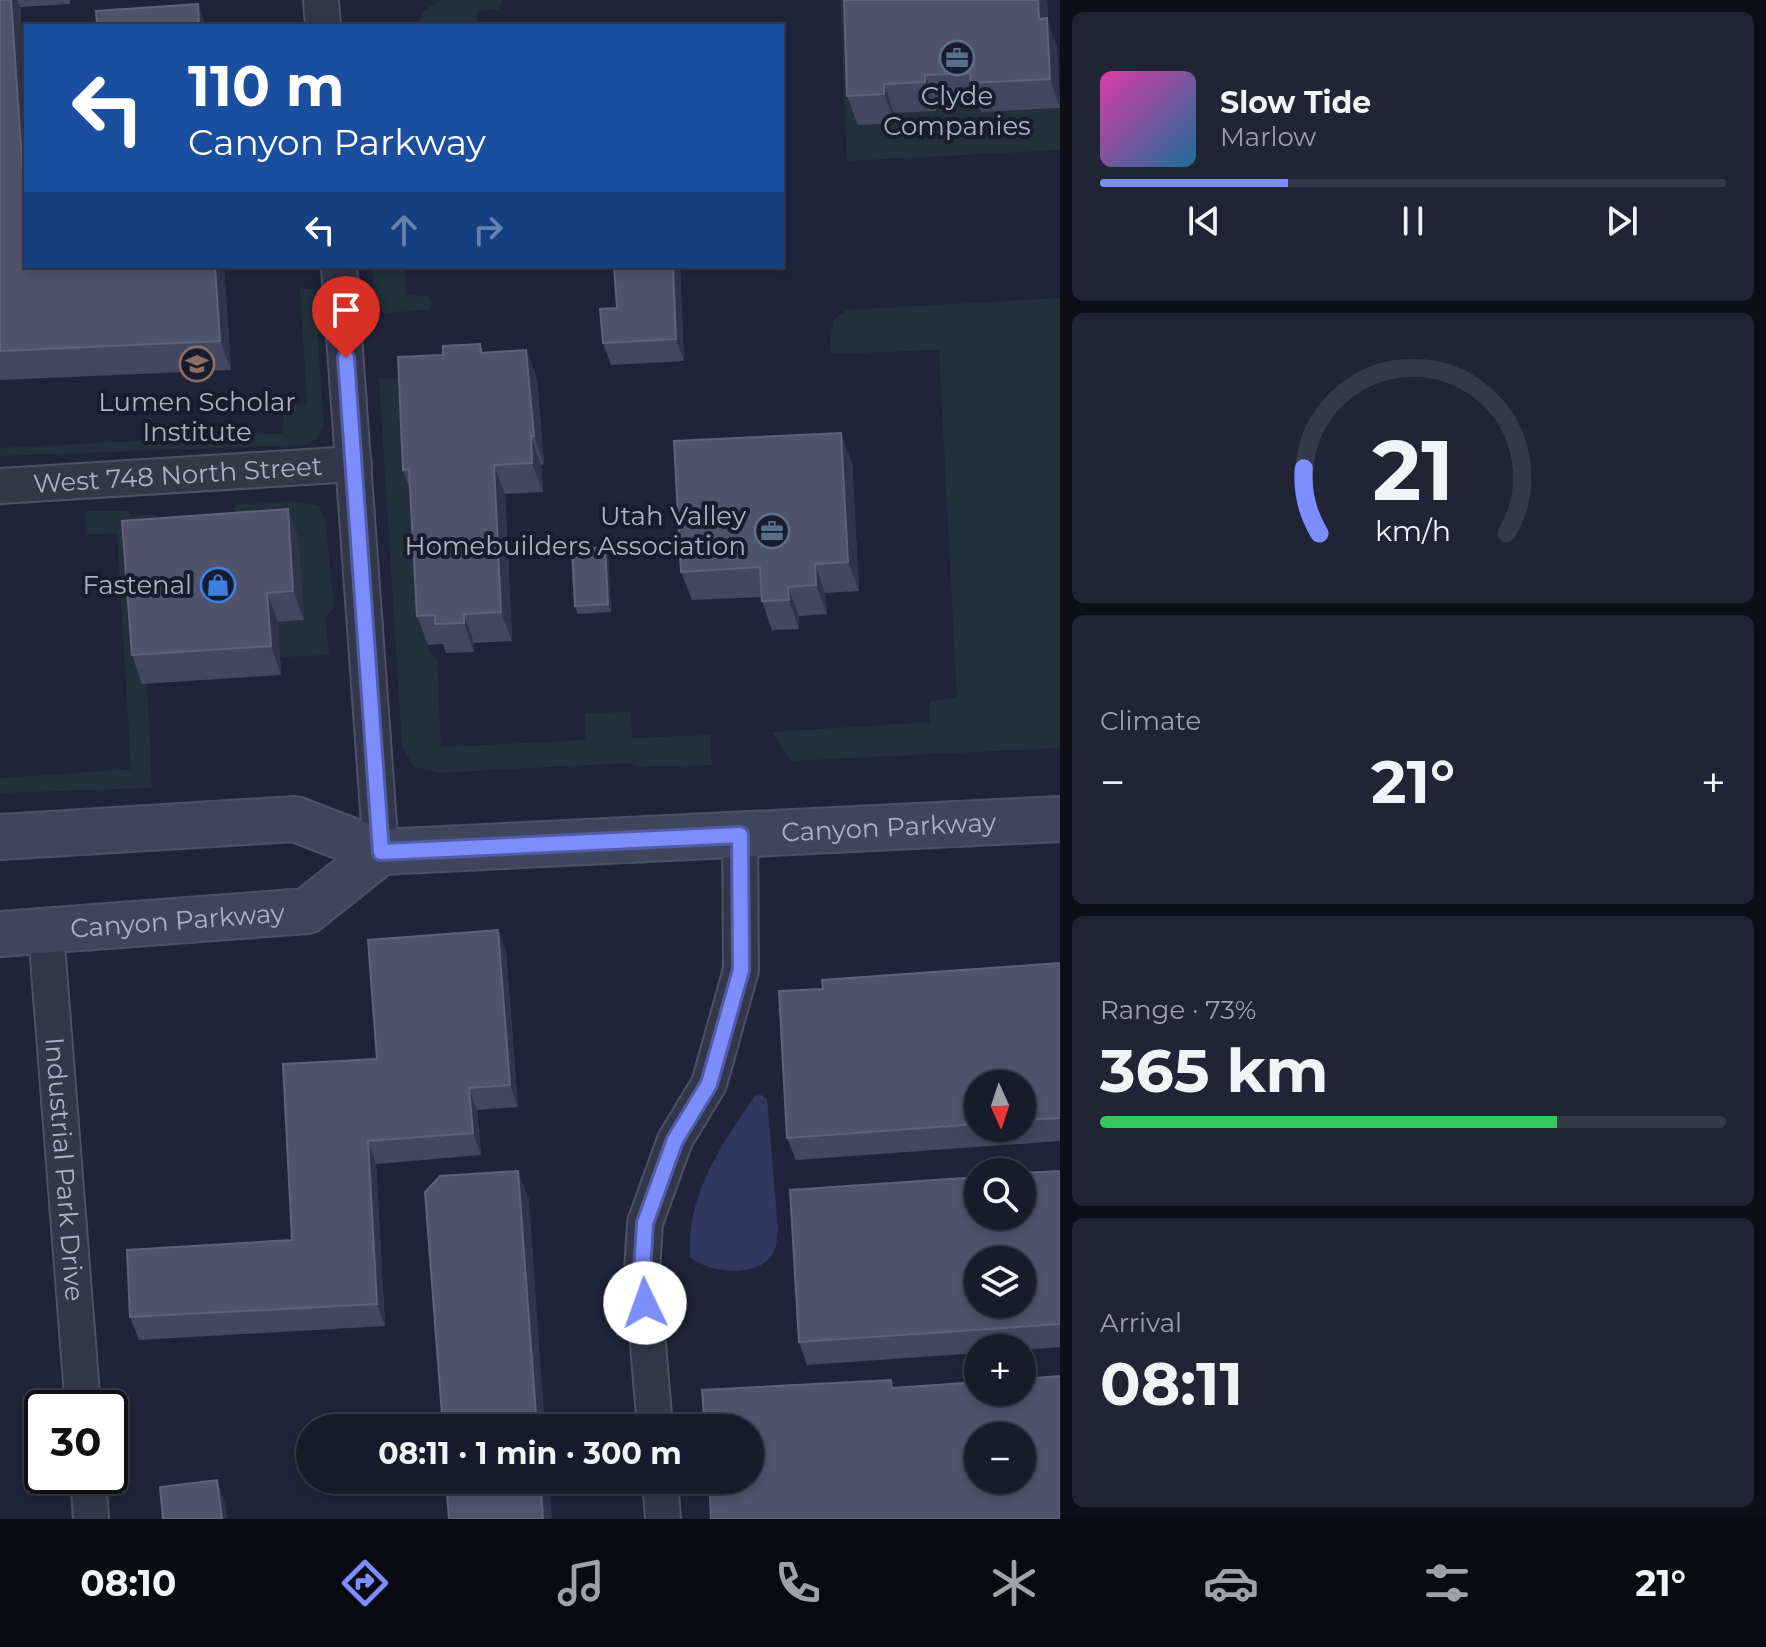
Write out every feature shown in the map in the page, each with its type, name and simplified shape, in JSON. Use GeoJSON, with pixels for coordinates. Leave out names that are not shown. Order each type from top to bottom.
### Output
{"type":"FeatureCollection","features":[{"type":"Feature","properties":{"kind":"main road","name":"Canyon Parkway"},"geometry":{"type":"LineString","coordinates":[[0,837],[295,819],[381,852],[1060,819]]}},
{"type":"Feature","properties":{"kind":"main road","name":"Canyon Parkway"},"geometry":{"type":"LineString","coordinates":[[0,934],[307,911],[381,852]]}},
{"type":"Feature","properties":{"kind":"street"},"geometry":{"type":"LineString","coordinates":[[321,0],[323,24]]}},
{"type":"Feature","properties":{"kind":"street"},"geometry":{"type":"LineString","coordinates":[[339,268],[381,852]]}},
{"type":"Feature","properties":{"kind":"street","name":"West 748 North Street"},"geometry":{"type":"LineString","coordinates":[[0,486],[354,464]]}},
{"type":"Feature","properties":{"kind":"street"},"geometry":{"type":"LineString","coordinates":[[654,1414],[642,1272],[645,1223],[675,1140],[709,1084],[741,970],[740,835]]}},
{"type":"Feature","properties":{"kind":"street","name":"Industrial Park Drive"},"geometry":{"type":"LineString","coordinates":[[46,932],[82,1390]]}},
{"type":"Feature","properties":{"kind":"street"},"geometry":{"type":"LineString","coordinates":[[89,1494],[91,1519]]}},
{"type":"Feature","properties":{"kind":"street"},"geometry":{"type":"LineString","coordinates":[[661,1494],[663,1519]]}},
{"type":"Feature","properties":{"kind":"shaded area"},"geometry":{"type":"Polygon","coordinates":[[[441,0],[503,0],[498,10],[477,11],[477,24],[419,24],[423,11],[441,0]]]}},
{"type":"Feature","properties":{"kind":"shaded area"},"geometry":{"type":"Polygon","coordinates":[[[840,0],[853,0],[895,122],[894,113],[936,110],[935,104],[981,101],[982,112],[1060,108],[1060,150],[847,161],[840,0]]]}},
{"type":"Feature","properties":{"kind":"shaded area"},"geometry":{"type":"Polygon","coordinates":[[[373,268],[405,268],[406,295],[427,296],[432,305],[428,310],[384,313],[377,304],[373,268]]]}},
{"type":"Feature","properties":{"kind":"shaded area"},"geometry":{"type":"Polygon","coordinates":[[[300,289],[314,289],[324,426],[316,439],[306,445],[0,456],[0,448],[283,433],[284,406],[307,404],[300,289]]]}},
{"type":"Feature","properties":{"kind":"shaded area"},"geometry":{"type":"Polygon","coordinates":[[[1060,298],[1060,748],[791,761],[772,732],[930,722],[930,701],[957,698],[939,350],[831,354],[834,319],[847,310],[1060,298]]]}},
{"type":"Feature","properties":{"kind":"shaded area"},"geometry":{"type":"Polygon","coordinates":[[[454,376],[420,500],[428,649],[437,659],[441,747],[585,740],[585,713],[631,712],[632,738],[710,735],[712,765],[641,767],[627,763],[439,773],[414,767],[402,746],[379,379],[454,376]]]}},
{"type":"Feature","properties":{"kind":"shaded area"},"geometry":{"type":"Polygon","coordinates":[[[295,501],[319,506],[326,523],[334,608],[325,617],[329,655],[280,657],[278,622],[303,620],[238,542],[235,505],[295,501]]]}},
{"type":"Feature","properties":{"kind":"shaded area"},"geometry":{"type":"Polygon","coordinates":[[[85,511],[129,511],[131,516],[156,514],[160,548],[142,684],[147,684],[152,788],[0,793],[0,778],[131,769],[117,533],[86,535],[85,511]]]}},
{"type":"Feature","properties":{"kind":"water"},"geometry":{"type":"Polygon","coordinates":[[[761,1095],[767,1099],[778,1230],[776,1247],[769,1259],[749,1269],[736,1271],[710,1267],[690,1257],[690,1235],[700,1192],[718,1152],[755,1096],[761,1095]]]}},
{"type":"Feature","properties":{"kind":"building"},"geometry":{"type":"Polygon","coordinates":[[[0,0],[11,0],[24,189],[24,268],[215,268],[220,341],[0,351],[0,0]]]}},
{"type":"Feature","properties":{"kind":"building","name":"Clyde Companies"},"geometry":{"type":"Polygon","coordinates":[[[844,0],[1038,0],[1039,19],[1047,18],[1050,79],[971,83],[970,73],[925,75],[925,82],[884,84],[884,94],[847,96],[844,0]]]}},
{"type":"Feature","properties":{"kind":"building"},"geometry":{"type":"Polygon","coordinates":[[[198,4],[199,24],[97,24],[96,11],[198,4]]]}},
{"type":"Feature","properties":{"kind":"building"},"geometry":{"type":"Polygon","coordinates":[[[614,268],[673,268],[676,339],[603,343],[600,309],[617,308],[614,268]]]}},
{"type":"Feature","properties":{"kind":"building"},"geometry":{"type":"Polygon","coordinates":[[[480,344],[481,353],[526,350],[534,436],[531,436],[532,463],[494,465],[501,612],[464,614],[464,623],[435,624],[435,615],[417,616],[409,469],[403,470],[398,357],[443,355],[443,346],[480,344]]]}},
{"type":"Feature","properties":{"kind":"building","name":"Utah Valley Homebuilders Association"},"geometry":{"type":"Polygon","coordinates":[[[841,433],[848,562],[815,564],[816,585],[788,587],[789,600],[762,601],[760,567],[681,572],[674,441],[841,433]]]}},
{"type":"Feature","properties":{"kind":"building","name":"Fastenal"},"geometry":{"type":"Polygon","coordinates":[[[288,509],[293,591],[267,593],[271,646],[132,655],[122,521],[288,509]]]}},
{"type":"Feature","properties":{"kind":"building"},"geometry":{"type":"Polygon","coordinates":[[[605,547],[608,604],[575,606],[572,550],[605,547]]]}},
{"type":"Feature","properties":{"kind":"building"},"geometry":{"type":"Polygon","coordinates":[[[498,930],[510,1085],[469,1088],[473,1133],[368,1141],[377,1304],[130,1317],[127,1250],[292,1240],[283,1064],[377,1059],[368,940],[498,930]]]}},
{"type":"Feature","properties":{"kind":"building"},"geometry":{"type":"Polygon","coordinates":[[[1060,963],[1060,1118],[1036,1119],[1036,1070],[964,1070],[964,1125],[787,1138],[779,991],[823,989],[822,980],[1060,963]]]}},
{"type":"Feature","properties":{"kind":"building"},"geometry":{"type":"Polygon","coordinates":[[[518,1171],[536,1414],[442,1414],[425,1192],[440,1176],[518,1171]]]}},
{"type":"Feature","properties":{"kind":"building"},"geometry":{"type":"Polygon","coordinates":[[[1060,1171],[1060,1324],[799,1342],[790,1190],[964,1178],[964,1230],[1036,1230],[1036,1172],[1060,1171]]]}},
{"type":"Feature","properties":{"kind":"building"},"geometry":{"type":"Polygon","coordinates":[[[1060,1376],[1060,1519],[711,1519],[710,1494],[764,1494],[764,1414],[704,1414],[702,1390],[891,1380],[892,1388],[964,1383],[964,1406],[1036,1406],[1036,1378],[1060,1376]]]}},
{"type":"Feature","properties":{"kind":"building"},"geometry":{"type":"Polygon","coordinates":[[[217,1480],[222,1519],[163,1519],[160,1487],[217,1480]]]}},
{"type":"Feature","properties":{"kind":"building"},"geometry":{"type":"Polygon","coordinates":[[[447,1494],[541,1494],[543,1519],[449,1519],[447,1494]]]}},
{"type":"Feature","properties":{"kind":"place","name":"Clyde Companies"},"geometry":{"type":"Point","coordinates":[957,58]}},
{"type":"Feature","properties":{"kind":"place","name":"Lumen Scholar Institute"},"geometry":{"type":"Point","coordinates":[197,364]}},
{"type":"Feature","properties":{"kind":"place","name":"Utah Valley Homebuilders Association"},"geometry":{"type":"Point","coordinates":[772,531]}},
{"type":"Feature","properties":{"kind":"place","name":"Fastenal"},"geometry":{"type":"Point","coordinates":[218,585]}},
{"type":"Feature","properties":{"kind":"route"},"geometry":{"type":"LineString","coordinates":[[346,358],[381,852],[740,835],[741,970],[709,1084],[675,1140],[645,1223],[642,1272],[645,1303]]}}]}
